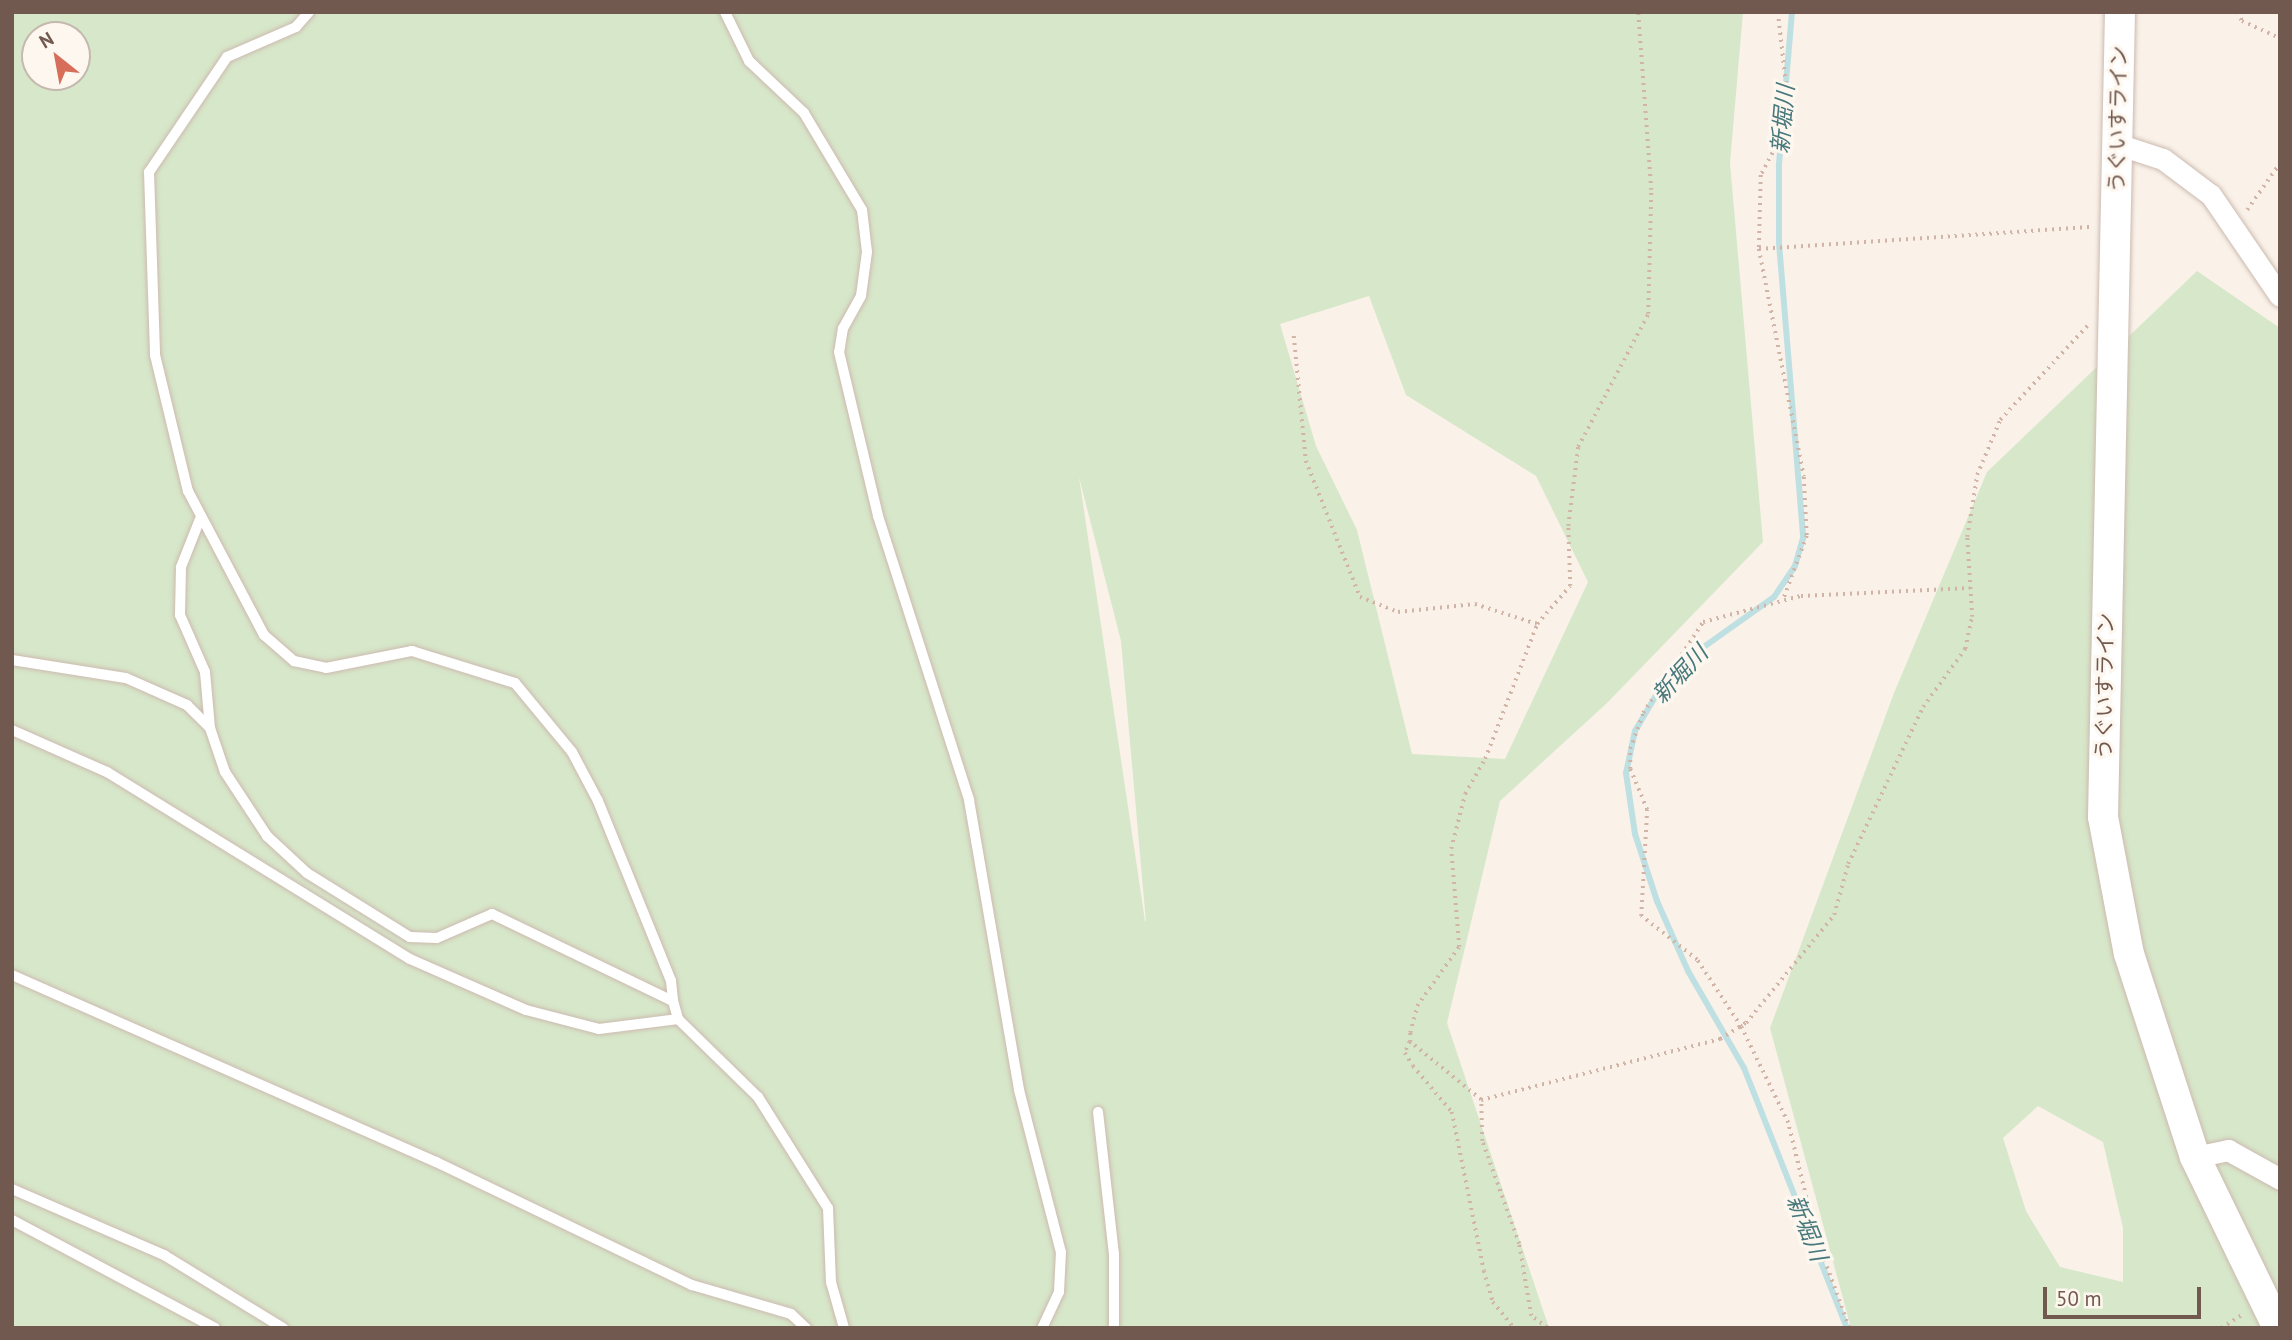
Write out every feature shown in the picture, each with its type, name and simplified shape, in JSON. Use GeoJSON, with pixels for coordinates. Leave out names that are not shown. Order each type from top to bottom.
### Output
{"type":"FeatureCollection","features":[{"type":"Feature","properties":{"kind":"street","name":"うぐいすライン"},"geometry":{"type":"LineString","coordinates":[[2120,12],[2120,145],[2111,305],[2103,817],[2129,954],[2195,1157],[2278,1328]]}},
{"type":"Feature","properties":{"kind":"street"},"geometry":{"type":"LineString","coordinates":[[2120,145],[2163,159],[2189,177],[2234,228],[2280,296]]}},
{"type":"Feature","properties":{"kind":"street"},"geometry":{"type":"LineString","coordinates":[[2195,1157],[2228,1150],[2280,1179]]}},
{"type":"Feature","properties":{"kind":"lane"},"geometry":{"type":"LineString","coordinates":[[309,12],[296,27],[227,57],[149,172],[155,355],[200,519],[264,635],[294,661],[326,668],[412,651],[515,682],[572,752],[598,801],[671,981],[678,1019],[758,1097],[828,1208],[831,1282],[844,1328]]}},
{"type":"Feature","properties":{"kind":"lane"},"geometry":{"type":"LineString","coordinates":[[725,12],[749,61],[804,113],[862,210],[861,296],[843,328],[839,352],[878,516],[969,800],[1019,1090],[1061,1252],[1059,1292],[1042,1328]]}},
{"type":"Feature","properties":{"kind":"lane"},"geometry":{"type":"LineString","coordinates":[[200,519],[181,567],[180,615],[205,672],[210,728],[225,772],[267,835],[307,873],[410,937],[436,938],[492,914],[673,1001]]}},
{"type":"Feature","properties":{"kind":"lane"},"geometry":{"type":"LineString","coordinates":[[12,660],[126,678],[187,705],[210,728]]}},
{"type":"Feature","properties":{"kind":"lane"},"geometry":{"type":"LineString","coordinates":[[12,730],[107,772],[410,959],[526,1010],[599,1029],[678,1019]]}},
{"type":"Feature","properties":{"kind":"lane"},"geometry":{"type":"LineString","coordinates":[[12,975],[436,1161],[692,1285],[791,1314],[806,1328]]}},
{"type":"Feature","properties":{"kind":"lane"},"geometry":{"type":"LineString","coordinates":[[1098,1112],[1114,1254],[1114,1328]]}},
{"type":"Feature","properties":{"kind":"lane"},"geometry":{"type":"LineString","coordinates":[[12,1189],[164,1255],[284,1328]]}},
{"type":"Feature","properties":{"kind":"lane"},"geometry":{"type":"LineString","coordinates":[[12,1220],[215,1328]]}},
{"type":"Feature","properties":{"kind":"path"},"geometry":{"type":"LineString","coordinates":[[1514,1328],[1493,1301],[1484,1270],[1452,1112],[1409,1060],[1410,1042],[1417,1006],[1459,947],[1451,849],[1465,794],[1485,759],[1537,624],[1570,586],[1568,526],[1578,447],[1648,314],[1651,190],[1638,12]]}},
{"type":"Feature","properties":{"kind":"path"},"geometry":{"type":"LineString","coordinates":[[1778,12],[1787,91],[1776,147],[1761,175],[1759,248],[1804,477],[1807,536],[1782,603]]}},
{"type":"Feature","properties":{"kind":"path"},"geometry":{"type":"LineString","coordinates":[[2238,12],[2242,21],[2280,38]]}},
{"type":"Feature","properties":{"kind":"path"},"geometry":{"type":"LineString","coordinates":[[2234,228],[2280,163]]}},
{"type":"Feature","properties":{"kind":"path"},"geometry":{"type":"LineString","coordinates":[[1759,248],[2115,225]]}},
{"type":"Feature","properties":{"kind":"path"},"geometry":{"type":"LineString","coordinates":[[1481,1100],[1720,1039],[1741,1027],[1834,915],[1848,864],[1923,707],[1965,649],[1970,588],[1967,537],[1977,475],[2000,420],[2050,359],[2111,305]]}},
{"type":"Feature","properties":{"kind":"path"},"geometry":{"type":"LineString","coordinates":[[1294,336],[1306,460],[1360,597],[1398,612],[1475,604],[1537,624]]}},
{"type":"Feature","properties":{"kind":"path"},"geometry":{"type":"LineString","coordinates":[[1849,1328],[1816,1238],[1788,1123],[1741,1027],[1697,960],[1641,916],[1647,810],[1630,769],[1630,749],[1643,713],[1703,622],[1801,596],[1970,588]]}},
{"type":"Feature","properties":{"kind":"path"},"geometry":{"type":"LineString","coordinates":[[1410,1042],[1481,1100],[1482,1141],[1519,1244],[1531,1316],[1547,1328]]}},
{"type":"Feature","properties":{"kind":"green space"},"geometry":{"type":"Polygon","coordinates":[[[12,12],[1743,12],[1730,163],[1763,542],[1607,703],[1500,801],[1447,1023],[1549,1328],[12,1328],[12,12]],[[1369,296],[1280,324],[1316,446],[1357,530],[1412,754],[1505,759],[1588,582],[1536,476],[1406,395],[1369,296]],[[1079,477],[1145,921],[1146,922],[1121,641],[1079,477]]]}},
{"type":"Feature","properties":{"kind":"green space"},"geometry":{"type":"Polygon","coordinates":[[[2197,271],[2280,328],[2280,1328],[1851,1328],[1770,1028],[1894,693],[1987,472],[2197,271]],[[2038,1106],[2003,1138],[2026,1211],[2060,1267],[2123,1282],[2123,1228],[2103,1142],[2038,1106]]]}},
{"type":"Feature","properties":{"kind":"waterway","name":"新堀川"},"geometry":{"type":"LineString","coordinates":[[1792,12],[1779,165],[1779,243],[1803,538],[1795,566],[1774,597],[1691,656],[1658,692],[1635,731],[1626,773],[1635,834],[1657,901],[1688,971],[1744,1068],[1847,1328]]}}]}
